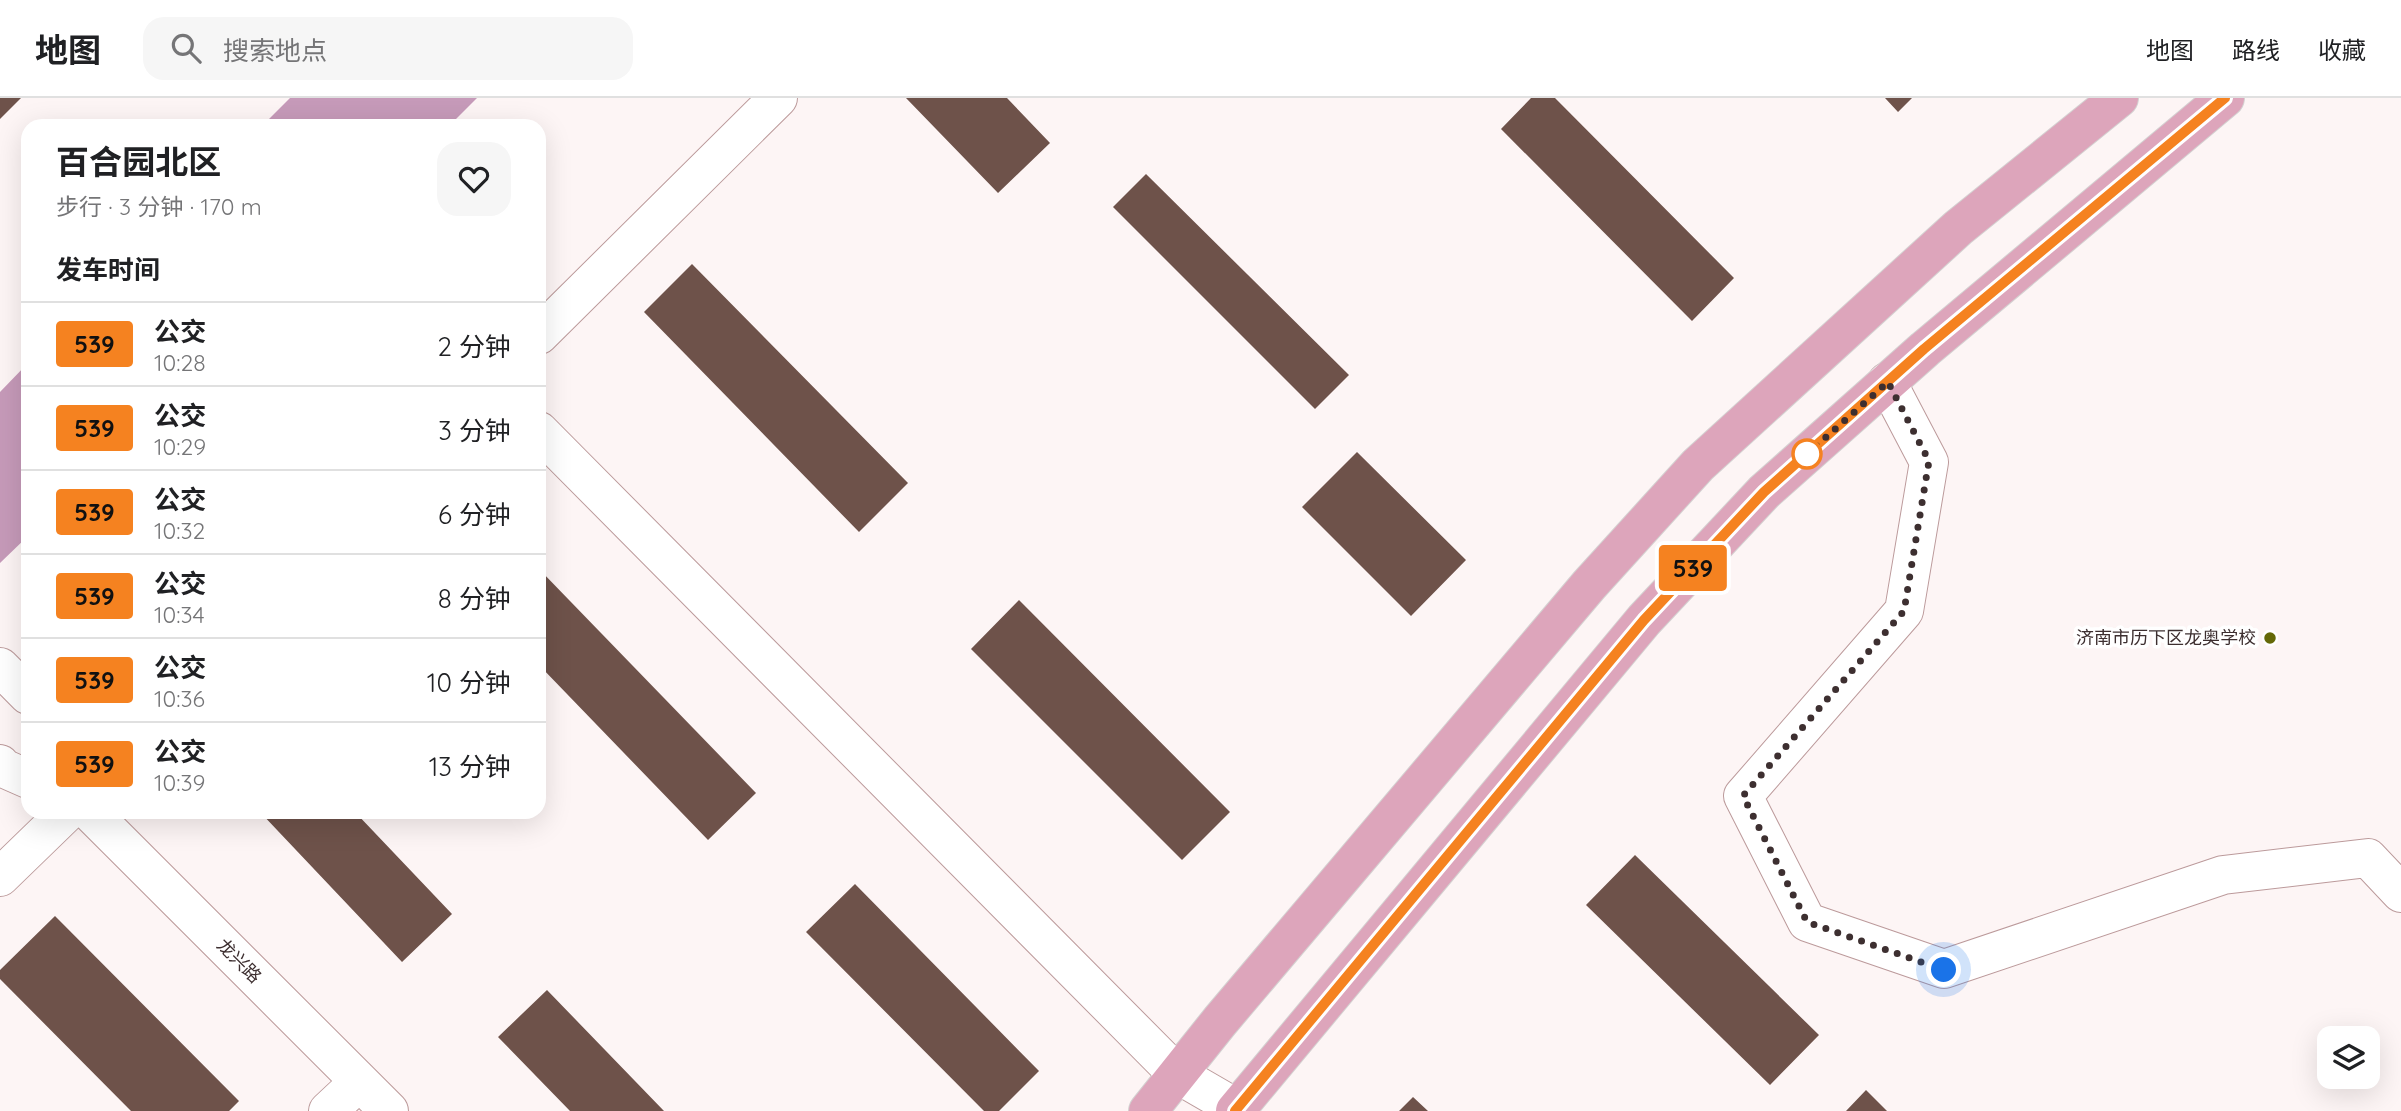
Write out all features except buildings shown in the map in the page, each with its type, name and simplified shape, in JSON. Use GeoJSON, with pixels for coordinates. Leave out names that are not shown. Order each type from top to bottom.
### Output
{"type":"FeatureCollection","features":[{"type":"Feature","properties":{"kind":"main road"},"geometry":{"type":"LineString","coordinates":[[1148,1111],[1589,584],[1698,465],[1958,228],[2119,98]]}},
{"type":"Feature","properties":{"kind":"main road"},"geometry":{"type":"LineString","coordinates":[[1238,1110],[1644,620],[1764,492],[1888,382],[2225,98]]}},
{"type":"Feature","properties":{"kind":"street"},"geometry":{"type":"LineString","coordinates":[[546,328],[778,98]]}},
{"type":"Feature","properties":{"kind":"street"},"geometry":{"type":"LineString","coordinates":[[1888,382],[1929,461],[1904,611],[1743,796],[1807,922],[1944,970],[2223,875],[2368,858],[2401,893]]}},
{"type":"Feature","properties":{"kind":"street"},"geometry":{"type":"LineString","coordinates":[[546,438],[1177,1074],[1238,1110]]}},
{"type":"Feature","properties":{"kind":"street"},"geometry":{"type":"LineString","coordinates":[[0,764],[21,776]]}},
{"type":"Feature","properties":{"kind":"street"},"geometry":{"type":"LineString","coordinates":[[0,877],[59,819]]}},
{"type":"Feature","properties":{"kind":"street","name":"龙兴路"},"geometry":{"type":"LineString","coordinates":[[97,819],[388,1111]]}},
{"type":"Feature","properties":{"kind":"street"},"geometry":{"type":"LineString","coordinates":[[328,1111],[359,1082]]}},
{"type":"Feature","properties":{"kind":"shaded area"},"geometry":{"type":"Polygon","coordinates":[[[290,98],[477,98],[456,119],[269,119],[290,98]]]}},
{"type":"Feature","properties":{"kind":"shaded area"},"geometry":{"type":"Polygon","coordinates":[[[21,370],[21,543],[0,563],[0,392],[21,370]]]}},
{"type":"Feature","properties":{"kind":"bus line","name":"539"},"geometry":{"type":"LineString","coordinates":[[1235,1111],[1644,620],[1764,492],[1924,349],[2225,98]]}},
{"type":"Feature","properties":{"kind":"place","name":"济南市历下区龙奥学校"},"geometry":{"type":"Point","coordinates":[2270,638]}},
{"type":"Feature","properties":{"kind":"route"},"geometry":{"type":"LineString","coordinates":[[1807,454],[1888,382],[1929,461],[1904,611],[1743,796],[1807,922],[1944,970]]}}]}
